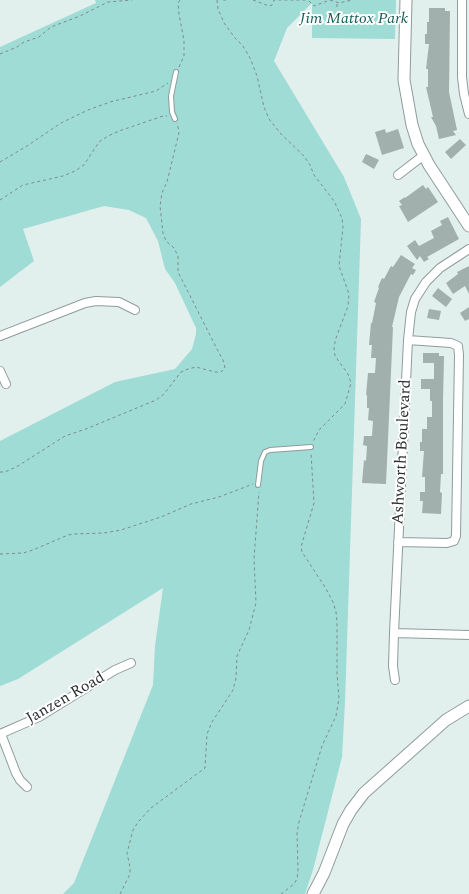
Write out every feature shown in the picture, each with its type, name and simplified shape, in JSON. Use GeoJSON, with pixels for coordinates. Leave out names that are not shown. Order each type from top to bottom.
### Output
{"type":"FeatureCollection","features":[{"type":"Feature","properties":{"kind":"street"},"geometry":{"type":"LineString","coordinates":[[406,0],[404,80],[412,125],[418,144],[429,165],[469,226]]}},
{"type":"Feature","properties":{"kind":"street"},"geometry":{"type":"LineString","coordinates":[[462,0],[462,77],[469,114]]}},
{"type":"Feature","properties":{"kind":"street"},"geometry":{"type":"LineString","coordinates":[[398,175],[424,155]]}},
{"type":"Feature","properties":{"kind":"street","name":"Ashworth Boulevard"},"geometry":{"type":"LineString","coordinates":[[395,680],[393,666],[394,633],[410,312],[415,299],[426,282],[440,268],[469,249]]}},
{"type":"Feature","properties":{"kind":"street"},"geometry":{"type":"LineString","coordinates":[[0,336],[85,303],[96,301],[119,302],[135,310]]}},
{"type":"Feature","properties":{"kind":"street"},"geometry":{"type":"LineString","coordinates":[[398,542],[448,543],[454,541],[456,536],[458,346],[451,343],[408,340]]}},
{"type":"Feature","properties":{"kind":"street"},"geometry":{"type":"LineString","coordinates":[[0,371],[6,384]]}},
{"type":"Feature","properties":{"kind":"street"},"geometry":{"type":"LineString","coordinates":[[394,633],[469,634]]}},
{"type":"Feature","properties":{"kind":"street","name":"Janzen Road"},"geometry":{"type":"LineString","coordinates":[[0,734],[39,717],[116,670],[131,663]]}},
{"type":"Feature","properties":{"kind":"street"},"geometry":{"type":"LineString","coordinates":[[313,894],[324,873],[343,824],[364,794],[446,720],[469,706]]}},
{"type":"Feature","properties":{"kind":"street"},"geometry":{"type":"LineString","coordinates":[[0,734],[16,773],[27,787]]}},
{"type":"Feature","properties":{"kind":"lane"},"geometry":{"type":"LineString","coordinates":[[175,119],[172,112],[171,96],[176,72]]}},
{"type":"Feature","properties":{"kind":"lane"},"geometry":{"type":"LineString","coordinates":[[258,485],[261,461],[265,452],[270,450],[311,447]]}},
{"type":"Feature","properties":{"kind":"path"},"geometry":{"type":"LineString","coordinates":[[0,54],[17,48],[24,42],[39,37],[51,27],[80,16],[108,2],[132,0]]}},
{"type":"Feature","properties":{"kind":"path"},"geometry":{"type":"LineString","coordinates":[[0,162],[27,146],[60,123],[88,110],[110,102],[156,91],[164,86],[176,72],[184,56],[184,41],[178,3],[180,0]]}},
{"type":"Feature","properties":{"kind":"path"},"geometry":{"type":"LineString","coordinates":[[217,0],[218,9],[224,23],[234,38],[243,46],[250,58],[257,76],[264,107],[269,119],[280,134],[307,161],[314,175],[334,201],[342,218],[343,227],[339,266],[349,294],[345,317],[336,338],[334,347],[335,356],[348,374],[351,383],[345,404],[320,430],[311,447],[310,457],[314,503],[301,547],[302,552],[325,586],[336,612],[339,698],[336,716],[322,746],[299,822],[297,833],[297,879],[294,884],[281,894]]}},
{"type":"Feature","properties":{"kind":"path"},"geometry":{"type":"LineString","coordinates":[[223,0],[228,0]]}},
{"type":"Feature","properties":{"kind":"path"},"geometry":{"type":"LineString","coordinates":[[253,0],[269,6],[272,5],[274,0],[308,0],[314,6],[330,0],[337,3],[352,0]]}},
{"type":"Feature","properties":{"kind":"path"},"geometry":{"type":"LineString","coordinates":[[337,3],[337,8]]}},
{"type":"Feature","properties":{"kind":"path"},"geometry":{"type":"LineString","coordinates":[[0,200],[23,185],[63,176],[75,171],[84,165],[99,142],[119,131],[163,116],[170,116],[175,119],[178,125],[178,141],[167,182],[162,193],[160,206],[163,233],[166,241],[174,248],[178,256],[178,272],[223,360],[225,368],[221,372],[196,367],[181,372],[164,394],[156,400],[86,429],[65,436],[18,466],[5,472],[0,472]]}},
{"type":"Feature","properties":{"kind":"path"},"geometry":{"type":"LineString","coordinates":[[0,554],[23,553],[68,535],[104,533],[121,530],[161,517],[191,504],[219,497],[253,484],[258,485],[259,490],[254,559],[256,603],[248,630],[237,656],[236,678],[233,690],[212,722],[207,734],[205,768],[156,804],[138,822],[133,830],[127,853],[130,874],[120,894]]}},
{"type":"Feature","properties":{"kind":"green space","name":"Jim Mattox Park"},"geometry":{"type":"Polygon","coordinates":[[[95,0],[396,0],[395,39],[312,38],[312,3],[287,28],[274,61],[344,177],[361,219],[342,757],[313,870],[305,894],[63,894],[74,883],[153,685],[155,646],[163,588],[18,679],[0,686],[0,441],[115,382],[175,369],[192,349],[196,334],[196,328],[175,283],[165,269],[158,241],[146,218],[129,210],[104,206],[23,229],[34,261],[0,287],[0,47],[96,3],[95,0]]]}},
{"type":"Feature","properties":{"kind":"building"},"geometry":{"type":"Polygon","coordinates":[[[429,8],[445,8],[445,11],[450,11],[449,92],[457,130],[453,131],[456,135],[439,139],[436,126],[431,117],[433,117],[426,87],[428,87],[428,69],[426,69],[429,44],[425,44],[425,34],[427,34],[427,22],[429,22],[429,8]]]}},
{"type":"Feature","properties":{"kind":"building"},"geometry":{"type":"Polygon","coordinates":[[[385,129],[386,133],[398,129],[404,148],[382,155],[375,132],[385,129]]]}},
{"type":"Feature","properties":{"kind":"building"},"geometry":{"type":"Polygon","coordinates":[[[460,139],[466,145],[451,159],[445,152],[460,139]]]}},
{"type":"Feature","properties":{"kind":"building"},"geometry":{"type":"Polygon","coordinates":[[[366,154],[379,160],[374,169],[362,162],[366,154]]]}},
{"type":"Feature","properties":{"kind":"building"},"geometry":{"type":"Polygon","coordinates":[[[423,185],[426,189],[428,187],[438,202],[408,222],[399,206],[402,205],[399,201],[423,185]]]}},
{"type":"Feature","properties":{"kind":"building"},"geometry":{"type":"Polygon","coordinates":[[[448,217],[459,239],[427,257],[429,259],[424,262],[420,256],[417,260],[407,246],[415,240],[419,246],[434,238],[431,231],[442,225],[440,221],[448,217]]]}},
{"type":"Feature","properties":{"kind":"building"},"geometry":{"type":"Polygon","coordinates":[[[401,255],[415,264],[412,268],[416,270],[413,275],[411,274],[399,297],[392,327],[386,484],[362,483],[367,446],[363,445],[364,436],[372,436],[373,421],[368,420],[369,408],[367,408],[366,395],[368,373],[375,373],[376,358],[371,358],[372,345],[369,345],[371,323],[376,303],[374,302],[382,278],[384,279],[391,266],[393,267],[401,255]]]}},
{"type":"Feature","properties":{"kind":"building"},"geometry":{"type":"Polygon","coordinates":[[[469,266],[469,294],[465,286],[453,294],[446,283],[458,274],[457,272],[469,266]]]}},
{"type":"Feature","properties":{"kind":"building"},"geometry":{"type":"Polygon","coordinates":[[[438,288],[452,299],[446,307],[432,296],[438,288]]]}},
{"type":"Feature","properties":{"kind":"building"},"geometry":{"type":"Polygon","coordinates":[[[469,307],[469,319],[465,321],[460,313],[469,307]]]}},
{"type":"Feature","properties":{"kind":"building"},"geometry":{"type":"Polygon","coordinates":[[[429,309],[441,311],[439,320],[427,318],[429,309]]]}},
{"type":"Feature","properties":{"kind":"building"},"geometry":{"type":"Polygon","coordinates":[[[423,353],[439,353],[439,356],[444,356],[443,474],[441,474],[440,492],[442,493],[441,514],[422,513],[423,501],[420,501],[420,492],[425,492],[425,477],[422,477],[424,451],[420,451],[420,442],[422,442],[422,429],[427,429],[427,417],[432,417],[430,389],[421,389],[421,379],[434,379],[434,363],[423,363],[423,353]]]}}]}
